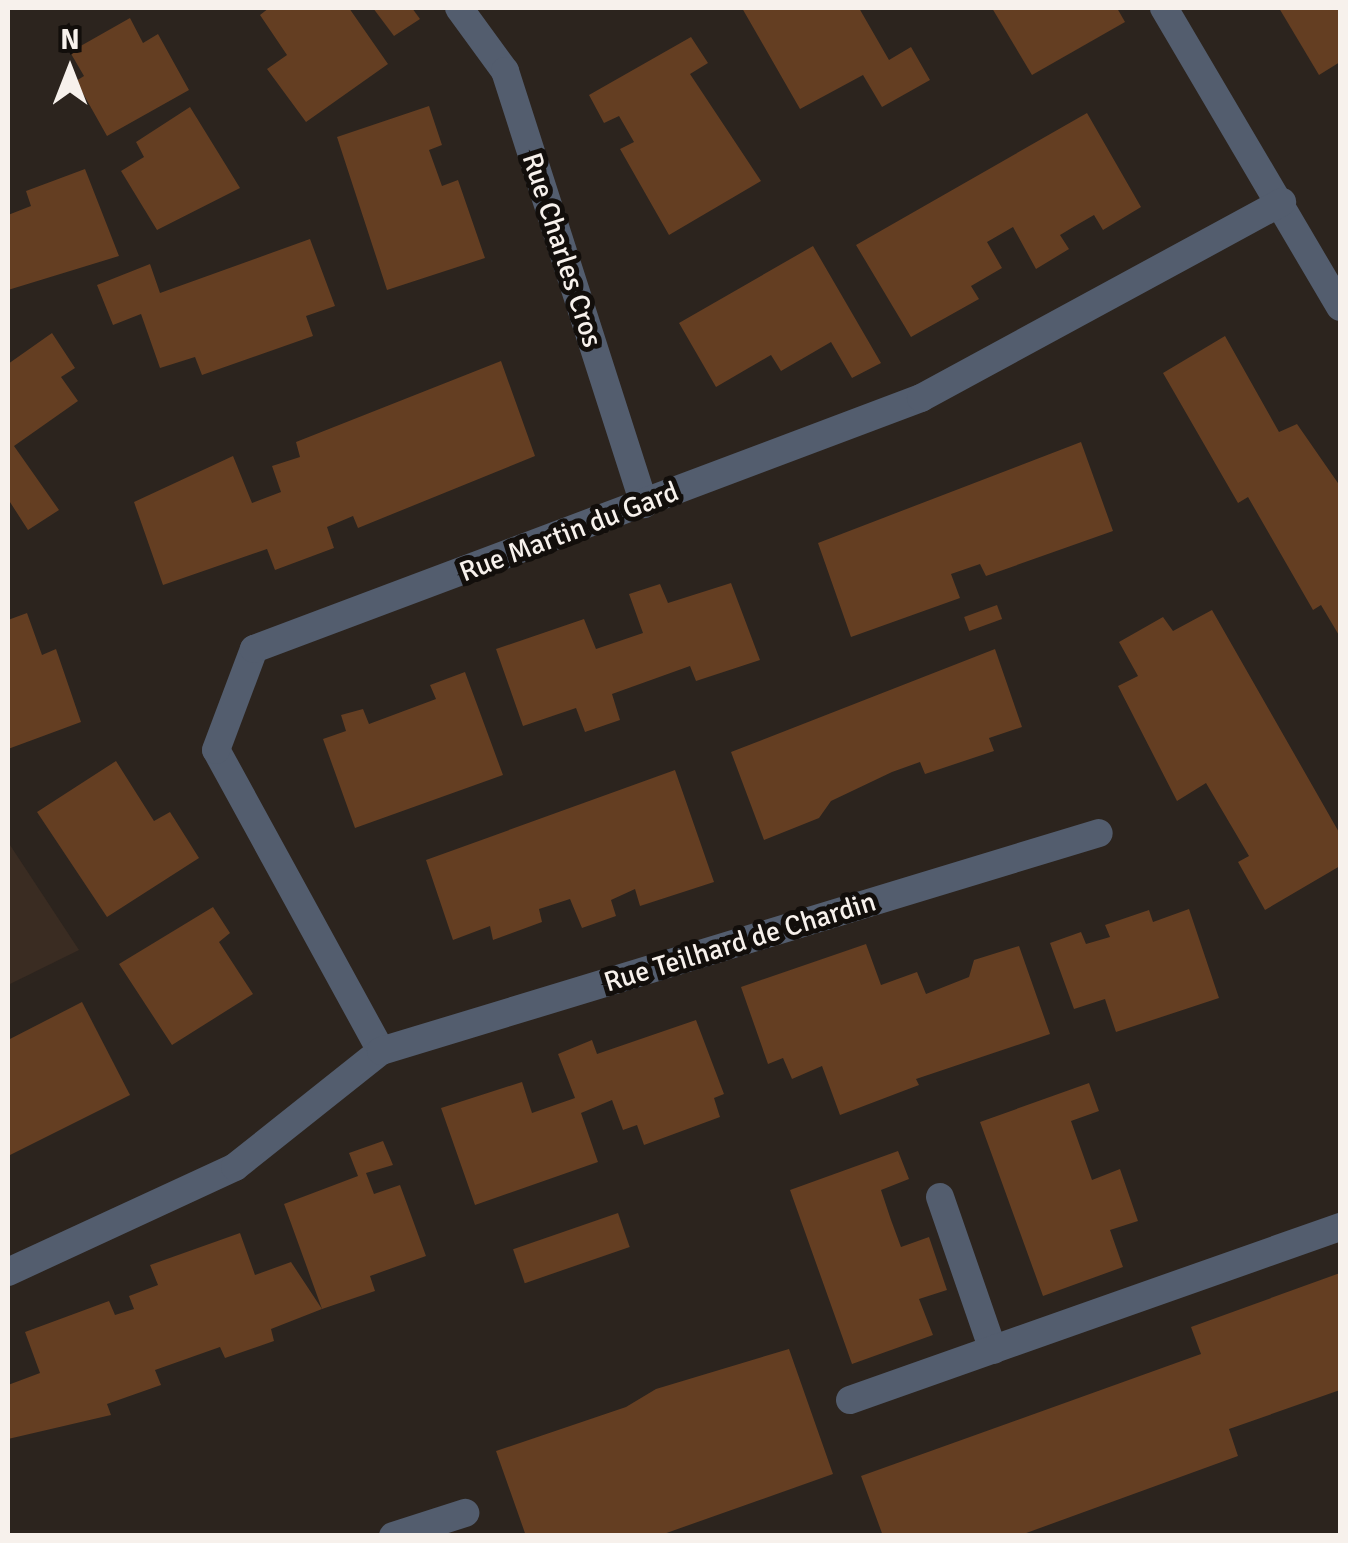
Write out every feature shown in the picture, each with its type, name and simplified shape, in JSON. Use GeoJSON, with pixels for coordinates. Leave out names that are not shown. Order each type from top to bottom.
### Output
{"type":"FeatureCollection","features":[{"type":"Feature","properties":{"kind":"street","name":"Rue Charles Cros"},"geometry":{"type":"LineString","coordinates":[[458,8],[505,71],[644,504]]}},
{"type":"Feature","properties":{"kind":"street"},"geometry":{"type":"LineString","coordinates":[[1164,8],[1282,202],[1340,307]]}},
{"type":"Feature","properties":{"kind":"street","name":"Rue Martin du Gard"},"geometry":{"type":"LineString","coordinates":[[381,1051],[216,750],[254,650],[921,398],[1282,202]]}},
{"type":"Feature","properties":{"kind":"street","name":"Rue Teilhard de Chardin"},"geometry":{"type":"LineString","coordinates":[[381,1051],[1100,834]]}},
{"type":"Feature","properties":{"kind":"street"},"geometry":{"type":"LineString","coordinates":[[8,1272],[235,1167],[381,1051]]}},
{"type":"Feature","properties":{"kind":"street"},"geometry":{"type":"LineString","coordinates":[[940,1197],[994,1350]]}},
{"type":"Feature","properties":{"kind":"street"},"geometry":{"type":"LineString","coordinates":[[850,1400],[1340,1227]]}},
{"type":"Feature","properties":{"kind":"street"},"geometry":{"type":"LineString","coordinates":[[394,1536],[465,1513]]}},
{"type":"Feature","properties":{"kind":"shaded area"},"geometry":{"type":"Polygon","coordinates":[[[8,842],[79,950],[8,985],[8,842]]]}},
{"type":"Feature","properties":{"kind":"building"},"geometry":{"type":"Polygon","coordinates":[[[269,8],[349,8],[388,64],[306,122],[267,69],[287,55],[260,15],[269,8]]]}},
{"type":"Feature","properties":{"kind":"building"},"geometry":{"type":"Polygon","coordinates":[[[373,8],[412,8],[420,19],[394,36],[373,8]]]}},
{"type":"Feature","properties":{"kind":"building"},"geometry":{"type":"Polygon","coordinates":[[[742,8],[859,8],[889,60],[911,47],[930,80],[882,107],[863,75],[800,109],[742,8]]]}},
{"type":"Feature","properties":{"kind":"building"},"geometry":{"type":"Polygon","coordinates":[[[992,8],[1117,8],[1125,22],[1032,75],[992,8]]]}},
{"type":"Feature","properties":{"kind":"building"},"geometry":{"type":"Polygon","coordinates":[[[1279,8],[1340,8],[1340,62],[1319,75],[1279,8]]]}},
{"type":"Feature","properties":{"kind":"building"},"geometry":{"type":"Polygon","coordinates":[[[130,18],[143,43],[158,34],[189,90],[107,136],[76,81],[84,76],[70,52],[130,18]]]}},
{"type":"Feature","properties":{"kind":"building"},"geometry":{"type":"Polygon","coordinates":[[[691,37],[708,63],[690,74],[761,181],[669,235],[620,149],[634,142],[619,116],[604,123],[589,95],[691,37]]]}},
{"type":"Feature","properties":{"kind":"building"},"geometry":{"type":"Polygon","coordinates":[[[429,106],[442,145],[429,150],[442,186],[458,180],[485,258],[387,290],[337,137],[429,106]]]}},
{"type":"Feature","properties":{"kind":"building"},"geometry":{"type":"Polygon","coordinates":[[[190,107],[240,188],[157,230],[121,171],[144,157],[136,142],[190,107]]]}},
{"type":"Feature","properties":{"kind":"building"},"geometry":{"type":"Polygon","coordinates":[[[1087,113],[1141,207],[1103,230],[1094,215],[1075,226],[1060,235],[1069,249],[1036,269],[1013,227],[987,242],[1002,268],[971,286],[979,299],[911,337],[856,245],[1087,113]]]}},
{"type":"Feature","properties":{"kind":"building"},"geometry":{"type":"Polygon","coordinates":[[[85,169],[119,256],[8,290],[8,215],[31,206],[26,191],[85,169]]]}},
{"type":"Feature","properties":{"kind":"building"},"geometry":{"type":"Polygon","coordinates":[[[310,239],[335,306],[306,316],[313,336],[202,375],[195,357],[160,368],[141,314],[113,325],[97,285],[150,264],[160,293],[310,239]]]}},
{"type":"Feature","properties":{"kind":"building"},"geometry":{"type":"Polygon","coordinates":[[[813,246],[881,363],[852,378],[831,342],[781,371],[771,355],[716,387],[679,323],[813,246]]]}},
{"type":"Feature","properties":{"kind":"building"},"geometry":{"type":"Polygon","coordinates":[[[52,333],[75,368],[61,377],[78,401],[14,446],[59,510],[28,530],[8,499],[8,364],[52,333]]]}},
{"type":"Feature","properties":{"kind":"building"},"geometry":{"type":"Polygon","coordinates":[[[1225,336],[1279,432],[1297,424],[1340,486],[1340,637],[1321,605],[1313,610],[1248,497],[1238,503],[1163,373],[1225,336]]]}},
{"type":"Feature","properties":{"kind":"building"},"geometry":{"type":"Polygon","coordinates":[[[501,361],[535,456],[358,528],[353,516],[327,527],[334,548],[275,570],[267,549],[163,585],[134,502],[233,456],[252,503],[281,492],[272,466],[300,457],[296,442],[501,361]]]}},
{"type":"Feature","properties":{"kind":"building"},"geometry":{"type":"Polygon","coordinates":[[[1081,442],[1113,531],[986,576],[980,564],[951,574],[960,598],[851,637],[818,543],[1081,442]]]}},
{"type":"Feature","properties":{"kind":"building"},"geometry":{"type":"Polygon","coordinates":[[[731,583],[760,660],[696,681],[690,666],[612,694],[620,720],[585,732],[576,708],[523,726],[496,649],[584,619],[596,649],[643,633],[629,594],[660,584],[668,603],[731,583]]]}},
{"type":"Feature","properties":{"kind":"building"},"geometry":{"type":"Polygon","coordinates":[[[997,605],[1002,619],[969,631],[964,617],[997,605]]]}},
{"type":"Feature","properties":{"kind":"building"},"geometry":{"type":"Polygon","coordinates":[[[1212,610],[1340,834],[1340,866],[1265,910],[1238,862],[1249,856],[1206,783],[1177,801],[1118,686],[1138,676],[1119,642],[1163,617],[1173,631],[1212,610]]]}},
{"type":"Feature","properties":{"kind":"building"},"geometry":{"type":"Polygon","coordinates":[[[27,613],[42,655],[56,649],[81,722],[8,749],[8,620],[27,613]]]}},
{"type":"Feature","properties":{"kind":"building"},"geometry":{"type":"Polygon","coordinates":[[[995,649],[1022,727],[989,738],[994,751],[925,774],[920,762],[892,772],[831,801],[819,818],[764,840],[731,752],[995,649]]]}},
{"type":"Feature","properties":{"kind":"building"},"geometry":{"type":"Polygon","coordinates":[[[465,672],[503,775],[355,828],[323,739],[346,731],[341,715],[363,709],[369,724],[436,699],[430,685],[465,672]]]}},
{"type":"Feature","properties":{"kind":"building"},"geometry":{"type":"Polygon","coordinates":[[[116,761],[154,821],[170,812],[199,858],[107,917],[37,812],[116,761]]]}},
{"type":"Feature","properties":{"kind":"building"},"geometry":{"type":"Polygon","coordinates":[[[675,770],[714,882],[640,906],[635,889],[611,900],[616,916],[582,928],[570,899],[539,909],[542,922],[493,940],[490,926],[453,940],[426,860],[675,770]]]}},
{"type":"Feature","properties":{"kind":"building"},"geometry":{"type":"Polygon","coordinates":[[[213,907],[230,933],[219,942],[253,994],[172,1045],[119,964],[213,907]]]}},
{"type":"Feature","properties":{"kind":"building"},"geometry":{"type":"Polygon","coordinates":[[[1189,909],[1219,998],[1116,1032],[1105,999],[1074,1009],[1050,943],[1081,932],[1086,944],[1110,937],[1105,925],[1149,910],[1153,922],[1189,909]]]}},
{"type":"Feature","properties":{"kind":"building"},"geometry":{"type":"Polygon","coordinates":[[[866,944],[881,985],[917,972],[926,994],[969,977],[974,960],[1019,946],[1050,1034],[916,1079],[919,1085],[840,1115],[822,1066],[792,1079],[783,1058],[768,1064],[741,987],[866,944]]]}},
{"type":"Feature","properties":{"kind":"building"},"geometry":{"type":"Polygon","coordinates":[[[82,1002],[130,1095],[8,1156],[8,1040],[82,1002]]]}},
{"type":"Feature","properties":{"kind":"building"},"geometry":{"type":"Polygon","coordinates":[[[696,1020],[724,1094],[714,1098],[720,1117],[644,1145],[637,1125],[623,1130],[612,1100],[581,1113],[598,1162],[475,1205],[441,1108],[522,1082],[532,1113],[575,1098],[558,1054],[592,1040],[597,1054],[696,1020]]]}},
{"type":"Feature","properties":{"kind":"building"},"geometry":{"type":"Polygon","coordinates":[[[1089,1083],[1099,1111],[1071,1121],[1092,1180],[1120,1169],[1138,1221],[1110,1230],[1123,1267],[1043,1296],[980,1122],[1089,1083]]]}},
{"type":"Feature","properties":{"kind":"building"},"geometry":{"type":"Polygon","coordinates":[[[383,1141],[393,1165],[366,1173],[374,1194],[400,1185],[426,1256],[370,1276],[375,1291],[322,1309],[284,1204],[358,1176],[349,1153],[383,1141]]]}},
{"type":"Feature","properties":{"kind":"building"},"geometry":{"type":"Polygon","coordinates":[[[898,1151],[909,1179],[881,1190],[891,1220],[901,1247],[929,1237],[947,1290],[919,1299],[933,1335],[852,1364],[790,1190],[898,1151]]]}},
{"type":"Feature","properties":{"kind":"building"},"geometry":{"type":"Polygon","coordinates":[[[618,1213],[630,1247],[525,1283],[513,1249],[618,1213]]]}},
{"type":"Feature","properties":{"kind":"building"},"geometry":{"type":"Polygon","coordinates":[[[240,1233],[255,1275],[291,1262],[322,1309],[271,1329],[274,1341],[225,1358],[220,1347],[155,1370],[161,1385],[107,1404],[111,1415],[8,1439],[8,1385],[40,1373],[25,1332],[109,1301],[115,1315],[134,1309],[129,1296],[158,1285],[150,1265],[240,1233]]]}},
{"type":"Feature","properties":{"kind":"building"},"geometry":{"type":"Polygon","coordinates":[[[1340,1273],[1340,1390],[1229,1429],[1238,1456],[1018,1536],[883,1536],[861,1476],[1201,1354],[1191,1327],[1340,1273]]]}},
{"type":"Feature","properties":{"kind":"building"},"geometry":{"type":"Polygon","coordinates":[[[789,1349],[833,1474],[658,1536],[526,1536],[496,1451],[626,1407],[656,1389],[789,1349]]]}}]}
